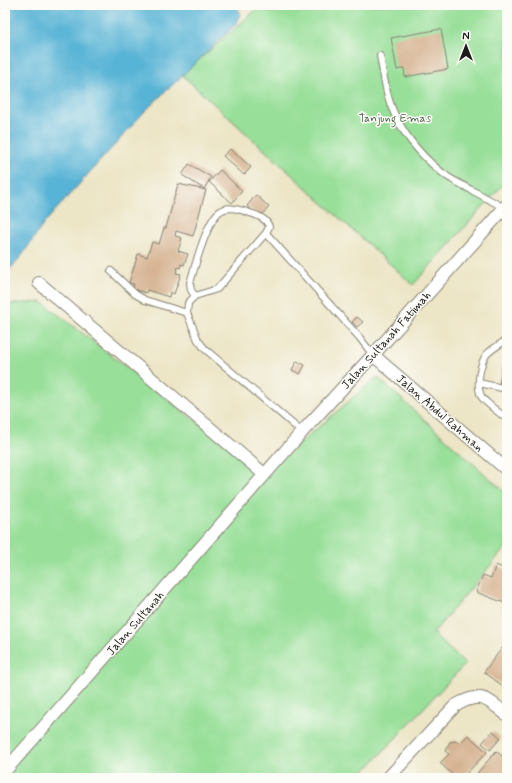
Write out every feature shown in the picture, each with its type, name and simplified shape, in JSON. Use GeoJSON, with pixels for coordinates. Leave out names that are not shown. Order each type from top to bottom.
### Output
{"type":"FeatureCollection","features":[{"type":"Feature","properties":{"kind":"street","name":"Jalan Sultanah Fatimah"},"geometry":{"type":"LineString","coordinates":[[264,474],[506,206]]}},
{"type":"Feature","properties":{"kind":"street"},"geometry":{"type":"LineString","coordinates":[[39,283],[264,474]]}},
{"type":"Feature","properties":{"kind":"street","name":"Jalan Abdul Rahman"},"geometry":{"type":"LineString","coordinates":[[373,355],[507,470]]}},
{"type":"Feature","properties":{"kind":"street","name":"Jalan Sultanah"},"geometry":{"type":"LineString","coordinates":[[5,771],[249,494],[264,474]]}},
{"type":"Feature","properties":{"kind":"street"},"geometry":{"type":"LineString","coordinates":[[388,778],[455,706],[465,700],[478,698],[489,700],[507,715]]}},
{"type":"Feature","properties":{"kind":"lane"},"geometry":{"type":"LineString","coordinates":[[380,56],[388,96],[395,114],[403,129],[417,148],[432,164],[449,177],[506,206]]}},
{"type":"Feature","properties":{"kind":"lane"},"geometry":{"type":"LineString","coordinates":[[195,296],[190,290],[190,283],[204,238],[212,220],[218,212],[232,208],[254,214],[268,223],[269,227],[266,233],[217,289],[195,296],[188,303],[187,313],[198,340],[205,348],[302,432]]}},
{"type":"Feature","properties":{"kind":"lane"},"geometry":{"type":"LineString","coordinates":[[266,233],[359,337],[373,355]]}},
{"type":"Feature","properties":{"kind":"lane"},"geometry":{"type":"LineString","coordinates":[[111,271],[135,294],[145,300],[187,313]]}},
{"type":"Feature","properties":{"kind":"lane"},"geometry":{"type":"LineString","coordinates":[[507,339],[484,358],[479,375],[479,384],[482,397],[507,419]]}},
{"type":"Feature","properties":{"kind":"lane"},"geometry":{"type":"LineString","coordinates":[[479,384],[507,389]]}},
{"type":"Feature","properties":{"kind":"green space","name":"Tanjung Emas"},"geometry":{"type":"Polygon","coordinates":[[[257,5],[507,5],[507,180],[413,285],[182,75],[258,8],[257,5]]]}},
{"type":"Feature","properties":{"kind":"green space"},"geometry":{"type":"Polygon","coordinates":[[[42,302],[264,474],[377,377],[507,494],[507,546],[433,633],[465,664],[358,778],[5,778],[5,304],[42,302]]]}},
{"type":"Feature","properties":{"kind":"water"},"geometry":{"type":"Polygon","coordinates":[[[5,5],[233,5],[240,11],[239,19],[236,24],[144,112],[45,222],[20,258],[5,274],[5,5]]]}},
{"type":"Feature","properties":{"kind":"building"},"geometry":{"type":"Polygon","coordinates":[[[441,29],[448,69],[405,77],[404,68],[397,70],[391,38],[441,29]]]}},
{"type":"Feature","properties":{"kind":"building"},"geometry":{"type":"Polygon","coordinates":[[[230,149],[251,167],[244,175],[223,156],[230,149]]]}},
{"type":"Feature","properties":{"kind":"building"},"geometry":{"type":"Polygon","coordinates":[[[189,164],[211,177],[204,189],[182,175],[189,164]]]}},
{"type":"Feature","properties":{"kind":"building"},"geometry":{"type":"Polygon","coordinates":[[[220,170],[242,191],[232,203],[209,182],[220,170]]]}},
{"type":"Feature","properties":{"kind":"building"},"geometry":{"type":"Polygon","coordinates":[[[178,184],[206,190],[193,236],[176,231],[175,236],[182,238],[178,251],[188,254],[184,265],[181,264],[180,268],[178,267],[176,273],[181,274],[174,294],[170,292],[169,297],[147,290],[146,293],[133,289],[134,284],[129,283],[138,254],[147,257],[152,242],[159,244],[164,228],[166,228],[178,184]]]}},
{"type":"Feature","properties":{"kind":"building"},"geometry":{"type":"Polygon","coordinates":[[[256,195],[269,207],[260,217],[247,206],[256,195]]]}},
{"type":"Feature","properties":{"kind":"building"},"geometry":{"type":"Polygon","coordinates":[[[357,317],[363,322],[357,327],[352,322],[357,317]]]}},
{"type":"Feature","properties":{"kind":"building"},"geometry":{"type":"Polygon","coordinates":[[[504,358],[507,359],[507,392],[500,391],[502,385],[499,384],[504,358]]]}},
{"type":"Feature","properties":{"kind":"building"},"geometry":{"type":"Polygon","coordinates":[[[297,361],[305,365],[300,374],[292,370],[297,361]]]}},
{"type":"Feature","properties":{"kind":"building"},"geometry":{"type":"Polygon","coordinates":[[[496,565],[507,570],[507,604],[476,592],[483,575],[491,578],[496,565]]]}},
{"type":"Feature","properties":{"kind":"building"},"geometry":{"type":"Polygon","coordinates":[[[502,648],[507,652],[507,689],[484,672],[502,648]]]}},
{"type":"Feature","properties":{"kind":"building"},"geometry":{"type":"Polygon","coordinates":[[[493,731],[501,738],[490,750],[482,743],[493,731]]]}},
{"type":"Feature","properties":{"kind":"building"},"geometry":{"type":"Polygon","coordinates":[[[468,735],[487,752],[462,778],[456,778],[440,763],[449,754],[445,751],[450,742],[455,741],[460,743],[468,735]]]}},
{"type":"Feature","properties":{"kind":"building"},"geometry":{"type":"Polygon","coordinates":[[[496,751],[507,760],[507,778],[473,778],[496,751]]]}}]}
